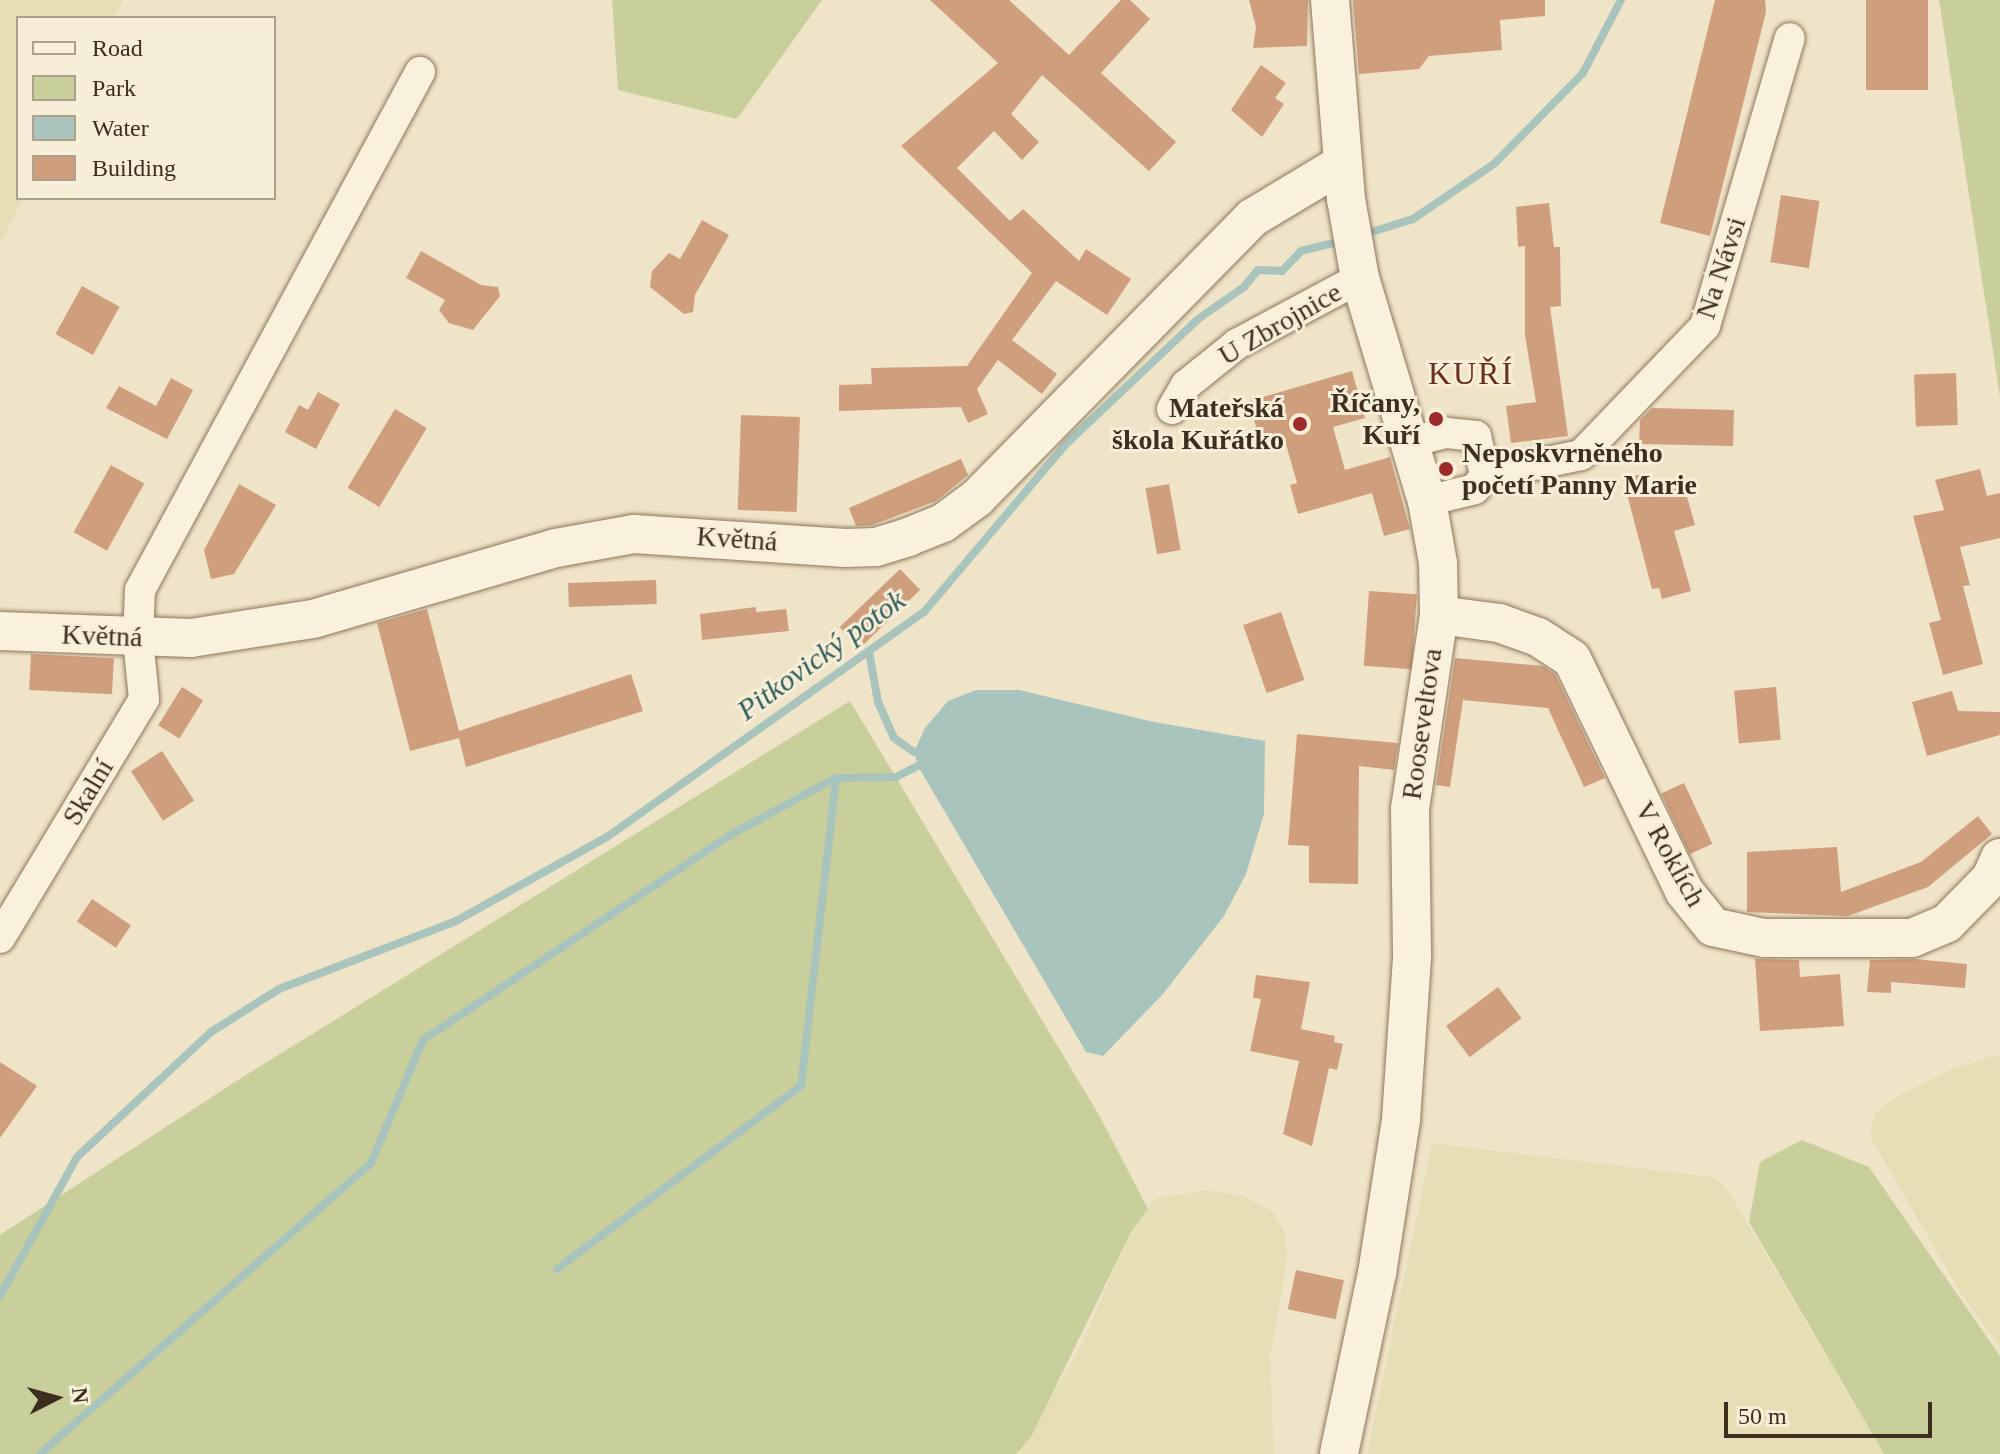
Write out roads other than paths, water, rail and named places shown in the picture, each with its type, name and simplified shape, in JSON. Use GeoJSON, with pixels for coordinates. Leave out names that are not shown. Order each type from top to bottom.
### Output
{"type":"FeatureCollection","features":[{"type":"Feature","properties":{"kind":"street","name":"Rooseveltova"},"geometry":{"type":"LineString","coordinates":[[1330,0],[1344,182],[1359,268],[1427,501],[1438,563],[1439,615],[1418,729],[1410,809],[1412,958],[1401,1120],[1377,1273],[1339,1454]]}},
{"type":"Feature","properties":{"kind":"street","name":"Na Návsi"},"geometry":{"type":"LineString","coordinates":[[1427,501],[1475,489],[1485,475],[1581,455],[1705,326],[1790,38]]}},
{"type":"Feature","properties":{"kind":"street","name":"Skalní"},"geometry":{"type":"LineString","coordinates":[[0,938],[144,699],[138,639],[140,590],[420,72]]}},
{"type":"Feature","properties":{"kind":"street","name":"Květná"},"geometry":{"type":"LineString","coordinates":[[0,631],[138,639],[191,638],[313,619],[556,548],[634,534],[876,547],[943,523],[977,498],[1252,218],[1344,182]]}},
{"type":"Feature","properties":{"kind":"street","name":"U Zbrojnice"},"geometry":{"type":"LineString","coordinates":[[1172,409],[1186,385],[1237,344],[1359,268]]}},
{"type":"Feature","properties":{"kind":"street"},"geometry":{"type":"LineString","coordinates":[[1410,442],[1447,433],[1476,436],[1485,475]]}},
{"type":"Feature","properties":{"kind":"street","name":"V Roklích"},"geometry":{"type":"LineString","coordinates":[[1439,615],[1499,623],[1538,637],[1572,659],[1684,891],[1713,927],[1764,938],[1912,938],[1947,923],[1991,878],[2000,858]]}},
{"type":"Feature","properties":{"kind":"water"},"geometry":{"type":"Polygon","coordinates":[[[976,690],[1019,690],[1154,722],[1265,741],[1264,814],[1246,874],[1224,916],[1163,994],[1103,1056],[1086,1052],[918,766],[914,752],[925,728],[948,701],[976,690]]]}},
{"type":"Feature","properties":{"kind":"waterway","name":"Pitkovický potok"},"geometry":{"type":"LineString","coordinates":[[1362,235],[1413,219],[1494,164],[1583,73],[1621,0]]}},
{"type":"Feature","properties":{"kind":"waterway","name":"Pitkovický potok"},"geometry":{"type":"LineString","coordinates":[[0,1296],[77,1157],[211,1032],[279,989],[456,921],[607,837],[924,612],[1067,443],[1198,319],[1244,287],[1258,270],[1282,271],[1301,251],[1345,240]]}},
{"type":"Feature","properties":{"kind":"waterway"},"geometry":{"type":"LineString","coordinates":[[869,652],[878,702],[894,738],[914,752]]}},
{"type":"Feature","properties":{"kind":"waterway"},"geometry":{"type":"LineString","coordinates":[[40,1454],[371,1163],[423,1040],[730,835],[836,778],[896,777],[918,766]]}},
{"type":"Feature","properties":{"kind":"waterway"},"geometry":{"type":"LineString","coordinates":[[557,1269],[801,1086],[836,778]]}},
{"type":"Feature","properties":{"kind":"place","name":"Říčany, Kuří"},"geometry":{"type":"Point","coordinates":[1436,419]}},
{"type":"Feature","properties":{"kind":"place","name":"Mateřská škola Kuřátko"},"geometry":{"type":"Point","coordinates":[1300,424]}},
{"type":"Feature","properties":{"kind":"place","name":"Neposkvrněného početí Panny Marie"},"geometry":{"type":"Point","coordinates":[1446,469]}},
{"type":"Feature","properties":{"kind":"district","name":"KUŘÍ"},"geometry":{"type":"Point","coordinates":[1471,373]}}]}
